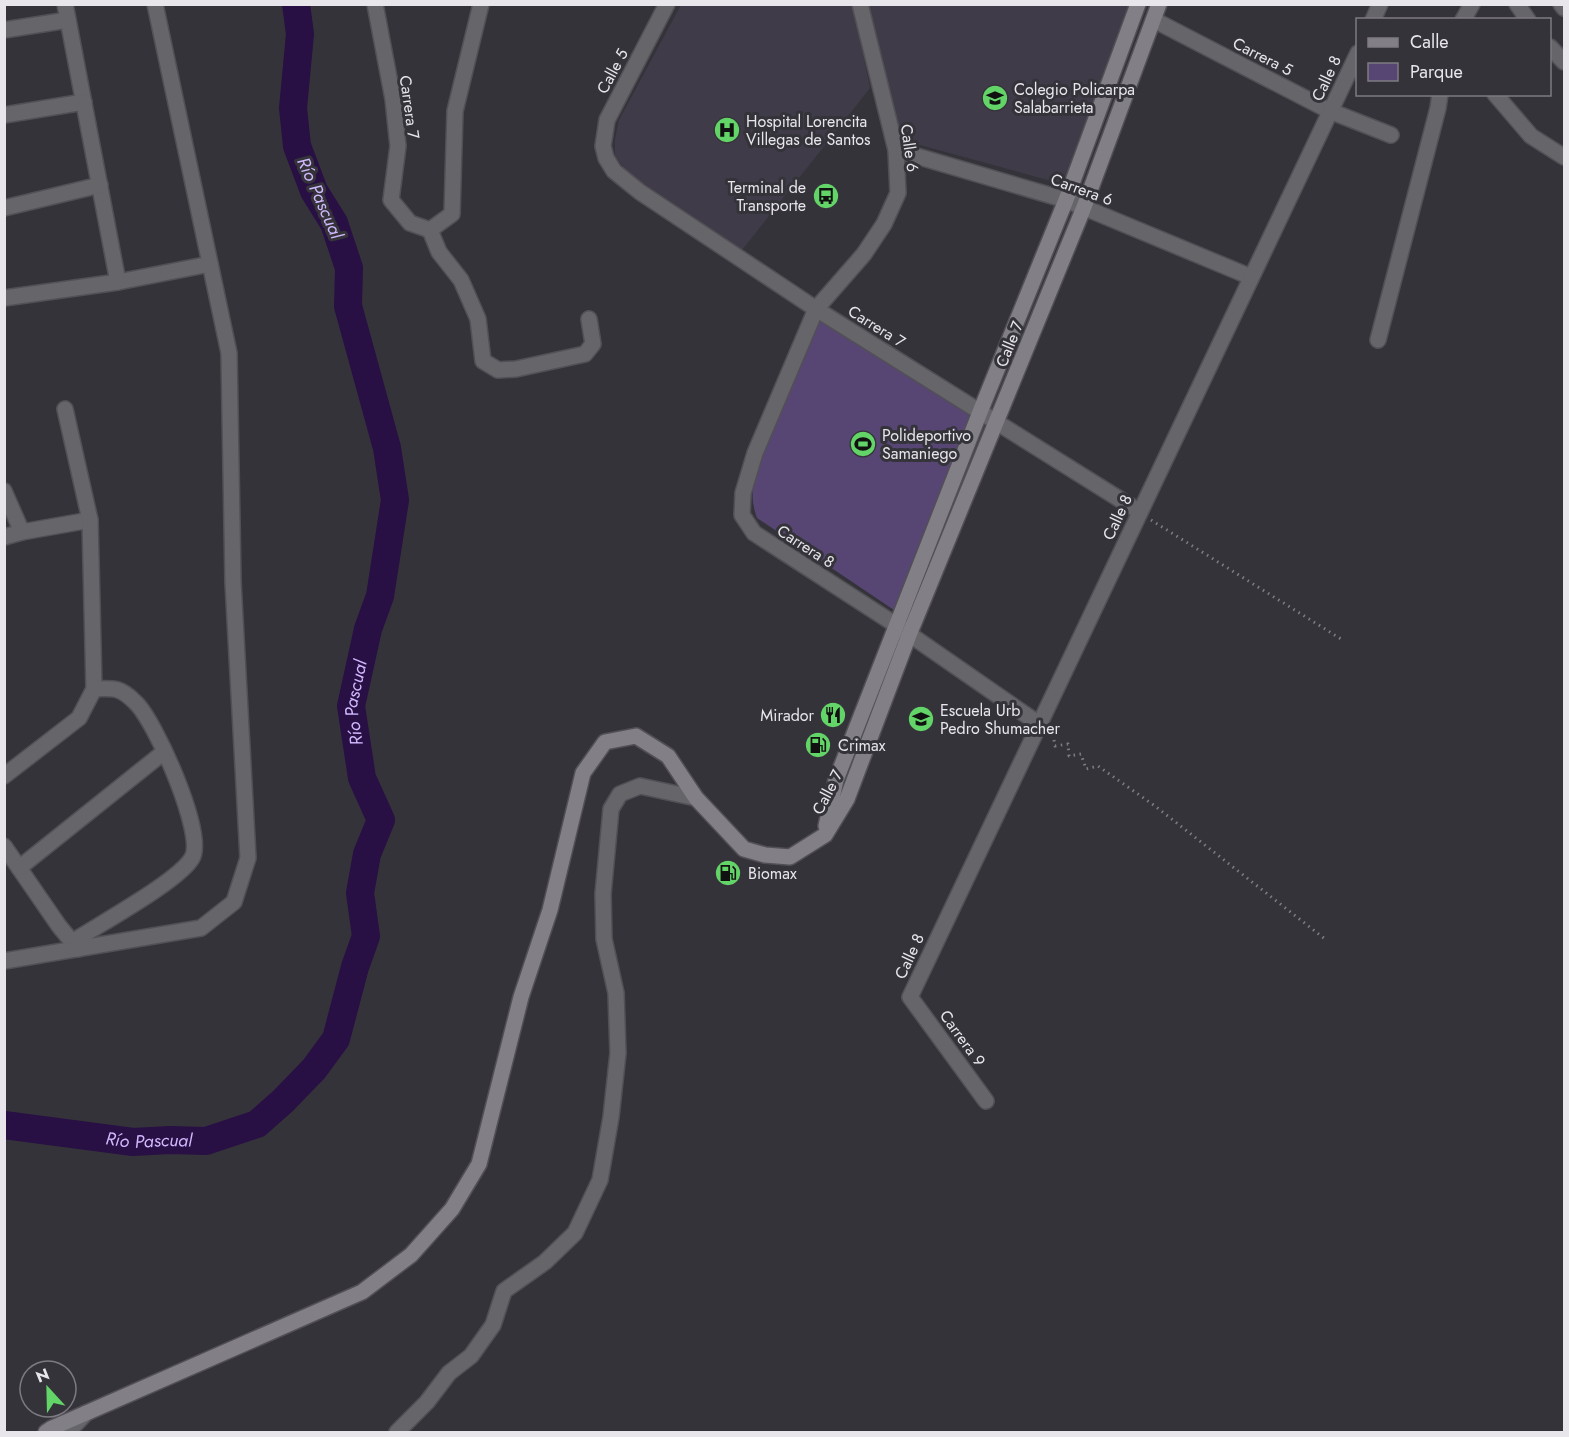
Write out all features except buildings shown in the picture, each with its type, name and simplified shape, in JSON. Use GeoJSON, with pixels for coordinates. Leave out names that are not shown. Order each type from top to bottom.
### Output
{"type":"FeatureCollection","features":[{"type":"Feature","properties":{"kind":"main road","name":"Calle 7"},"geometry":{"type":"LineString","coordinates":[[825,835],[836,780],[1066,200],[1138,4]]}},
{"type":"Feature","properties":{"kind":"main road","name":"Calle 7"},"geometry":{"type":"LineString","coordinates":[[825,835],[848,799],[909,634],[1084,207],[1159,4]]}},
{"type":"Feature","properties":{"kind":"main road"},"geometry":{"type":"LineString","coordinates":[[46,1432],[362,1292],[411,1255],[452,1209],[479,1164],[521,997],[550,910],[583,773],[605,742],[636,736],[668,756],[696,798],[744,849],[765,855],[790,857],[825,835]]}},
{"type":"Feature","properties":{"kind":"street"},"geometry":{"type":"LineString","coordinates":[[65,4],[118,282]]}},
{"type":"Feature","properties":{"kind":"street"},"geometry":{"type":"LineString","coordinates":[[4,961],[75,945],[201,928],[234,902],[248,858],[232,582],[229,353],[155,4]]}},
{"type":"Feature","properties":{"kind":"street","name":"Carrera 7"},"geometry":{"type":"LineString","coordinates":[[375,4],[393,99],[398,146],[391,200],[410,224],[430,230]]}},
{"type":"Feature","properties":{"kind":"street"},"geometry":{"type":"LineString","coordinates":[[481,4],[455,111],[452,214],[430,230],[439,252],[461,280],[478,319],[483,361],[498,370],[516,369],[585,354],[593,344],[589,319]]}},
{"type":"Feature","properties":{"kind":"street","name":"Calle 5"},"geometry":{"type":"LineString","coordinates":[[606,158],[603,146],[606,120],[667,4]]}},
{"type":"Feature","properties":{"kind":"street","name":"Calle 6"},"geometry":{"type":"LineString","coordinates":[[816,309],[864,254],[884,224],[898,193],[896,150],[860,4]]}},
{"type":"Feature","properties":{"kind":"street"},"geometry":{"type":"LineString","coordinates":[[1374,18],[1380,4]]}},
{"type":"Feature","properties":{"kind":"street"},"geometry":{"type":"LineString","coordinates":[[1464,18],[1472,4]]}},
{"type":"Feature","properties":{"kind":"street"},"geometry":{"type":"LineString","coordinates":[[1517,4],[1527,18]]}},
{"type":"Feature","properties":{"kind":"street"},"geometry":{"type":"LineString","coordinates":[[4,30],[68,20]]}},
{"type":"Feature","properties":{"kind":"street","name":"Carrera 5"},"geometry":{"type":"LineString","coordinates":[[1154,20],[1330,111],[1391,135]]}},
{"type":"Feature","properties":{"kind":"street"},"geometry":{"type":"LineString","coordinates":[[1551,48],[1564,62]]}},
{"type":"Feature","properties":{"kind":"street","name":"Calle 8"},"geometry":{"type":"LineString","coordinates":[[910,997],[1356,57]]}},
{"type":"Feature","properties":{"kind":"street"},"geometry":{"type":"LineString","coordinates":[[1378,340],[1440,96]]}},
{"type":"Feature","properties":{"kind":"street"},"geometry":{"type":"LineString","coordinates":[[1497,96],[1531,136],[1564,157]]}},
{"type":"Feature","properties":{"kind":"street"},"geometry":{"type":"LineString","coordinates":[[4,115],[84,102]]}},
{"type":"Feature","properties":{"kind":"street","name":"Carrera 6"},"geometry":{"type":"LineString","coordinates":[[896,150],[1066,200],[1251,277]]}},
{"type":"Feature","properties":{"kind":"street","name":"Carrera 7"},"geometry":{"type":"LineString","coordinates":[[606,158],[614,171],[640,192],[816,309],[1140,512]]}},
{"type":"Feature","properties":{"kind":"street"},"geometry":{"type":"LineString","coordinates":[[4,208],[100,185]]}},
{"type":"Feature","properties":{"kind":"street"},"geometry":{"type":"LineString","coordinates":[[4,298],[118,282],[210,264]]}},
{"type":"Feature","properties":{"kind":"street","name":"Carrera 8"},"geometry":{"type":"LineString","coordinates":[[816,309],[755,453],[743,493],[742,515],[754,533],[896,625],[1039,724]]}},
{"type":"Feature","properties":{"kind":"street"},"geometry":{"type":"LineString","coordinates":[[4,776],[79,718],[94,689],[90,520],[65,409]]}},
{"type":"Feature","properties":{"kind":"street"},"geometry":{"type":"LineString","coordinates":[[4,491],[21,532]]}},
{"type":"Feature","properties":{"kind":"street"},"geometry":{"type":"LineString","coordinates":[[4,537],[90,520]]}},
{"type":"Feature","properties":{"kind":"street"},"geometry":{"type":"LineString","coordinates":[[75,945],[170,880],[192,860],[196,850],[192,824],[179,784],[137,703],[117,688],[94,689]]}},
{"type":"Feature","properties":{"kind":"street"},"geometry":{"type":"LineString","coordinates":[[19,868],[164,752]]}},
{"type":"Feature","properties":{"kind":"street"},"geometry":{"type":"LineString","coordinates":[[397,1432],[427,1402],[449,1373],[471,1356],[493,1325],[504,1291],[545,1262],[575,1233],[585,1212],[600,1180],[611,1117],[618,1053],[616,993],[604,939],[603,917],[611,809],[620,794],[640,786],[696,798]]}},
{"type":"Feature","properties":{"kind":"street"},"geometry":{"type":"LineString","coordinates":[[4,846],[75,945]]}},
{"type":"Feature","properties":{"kind":"street","name":"Carrera 9"},"geometry":{"type":"LineString","coordinates":[[910,997],[986,1101]]}},
{"type":"Feature","properties":{"kind":"street"},"geometry":{"type":"LineString","coordinates":[[68,1432],[86,1413]]}},
{"type":"Feature","properties":{"kind":"path"},"geometry":{"type":"LineString","coordinates":[[1140,512],[1341,639]]}},
{"type":"Feature","properties":{"kind":"path"},"geometry":{"type":"LineString","coordinates":[[1053,733],[1055,746],[1068,744],[1069,756],[1082,754],[1086,769],[1098,766],[1155,806],[1325,939]]}},
{"type":"Feature","properties":{"kind":"shaded area","name":"Hospital Lorencita Villegas de Santos"},"geometry":{"type":"Polygon","coordinates":[[[681,5],[852,5],[854,10],[870,88],[742,250],[628,173],[615,156],[619,120],[681,5]]]}},
{"type":"Feature","properties":{"kind":"shaded area","name":"Colegio Policarpa Salabarrieta"},"geometry":{"type":"Polygon","coordinates":[[[866,5],[1133,5],[1066,185],[902,140],[866,5]]]}},
{"type":"Feature","properties":{"kind":"green space","name":"Polideportivo Samaniego"},"geometry":{"type":"Polygon","coordinates":[[[817,319],[971,415],[894,610],[757,518],[755,512],[753,486],[755,474],[817,319]]]}},
{"type":"Feature","properties":{"kind":"waterway","name":"Río Pascual"},"geometry":{"type":"LineString","coordinates":[[4,1125],[133,1142],[206,1141],[257,1124],[314,1069],[336,1039],[355,967],[366,936],[360,893],[367,854],[381,820],[362,778],[351,706],[368,629],[380,596],[395,500],[387,448],[348,306],[349,268],[334,223],[314,191],[297,146],[293,108],[300,34],[296,4]]}},
{"type":"Feature","properties":{"kind":"place","name":"Colegio Policarpa Salabarrieta"},"geometry":{"type":"Point","coordinates":[995,98]}},
{"type":"Feature","properties":{"kind":"place","name":"Hospital Lorencita Villegas de Santos"},"geometry":{"type":"Point","coordinates":[727,130]}},
{"type":"Feature","properties":{"kind":"place","name":"Terminal de Transporte"},"geometry":{"type":"Point","coordinates":[826,196]}},
{"type":"Feature","properties":{"kind":"place","name":"Polideportivo Samaniego"},"geometry":{"type":"Point","coordinates":[863,444]}},
{"type":"Feature","properties":{"kind":"place","name":"Mirador"},"geometry":{"type":"Point","coordinates":[833,715]}},
{"type":"Feature","properties":{"kind":"place","name":"Escuela Urb Pedro Shumacher"},"geometry":{"type":"Point","coordinates":[921,719]}},
{"type":"Feature","properties":{"kind":"place","name":"Crimax"},"geometry":{"type":"Point","coordinates":[818,745]}},
{"type":"Feature","properties":{"kind":"place","name":"Biomax"},"geometry":{"type":"Point","coordinates":[728,873]}}]}
